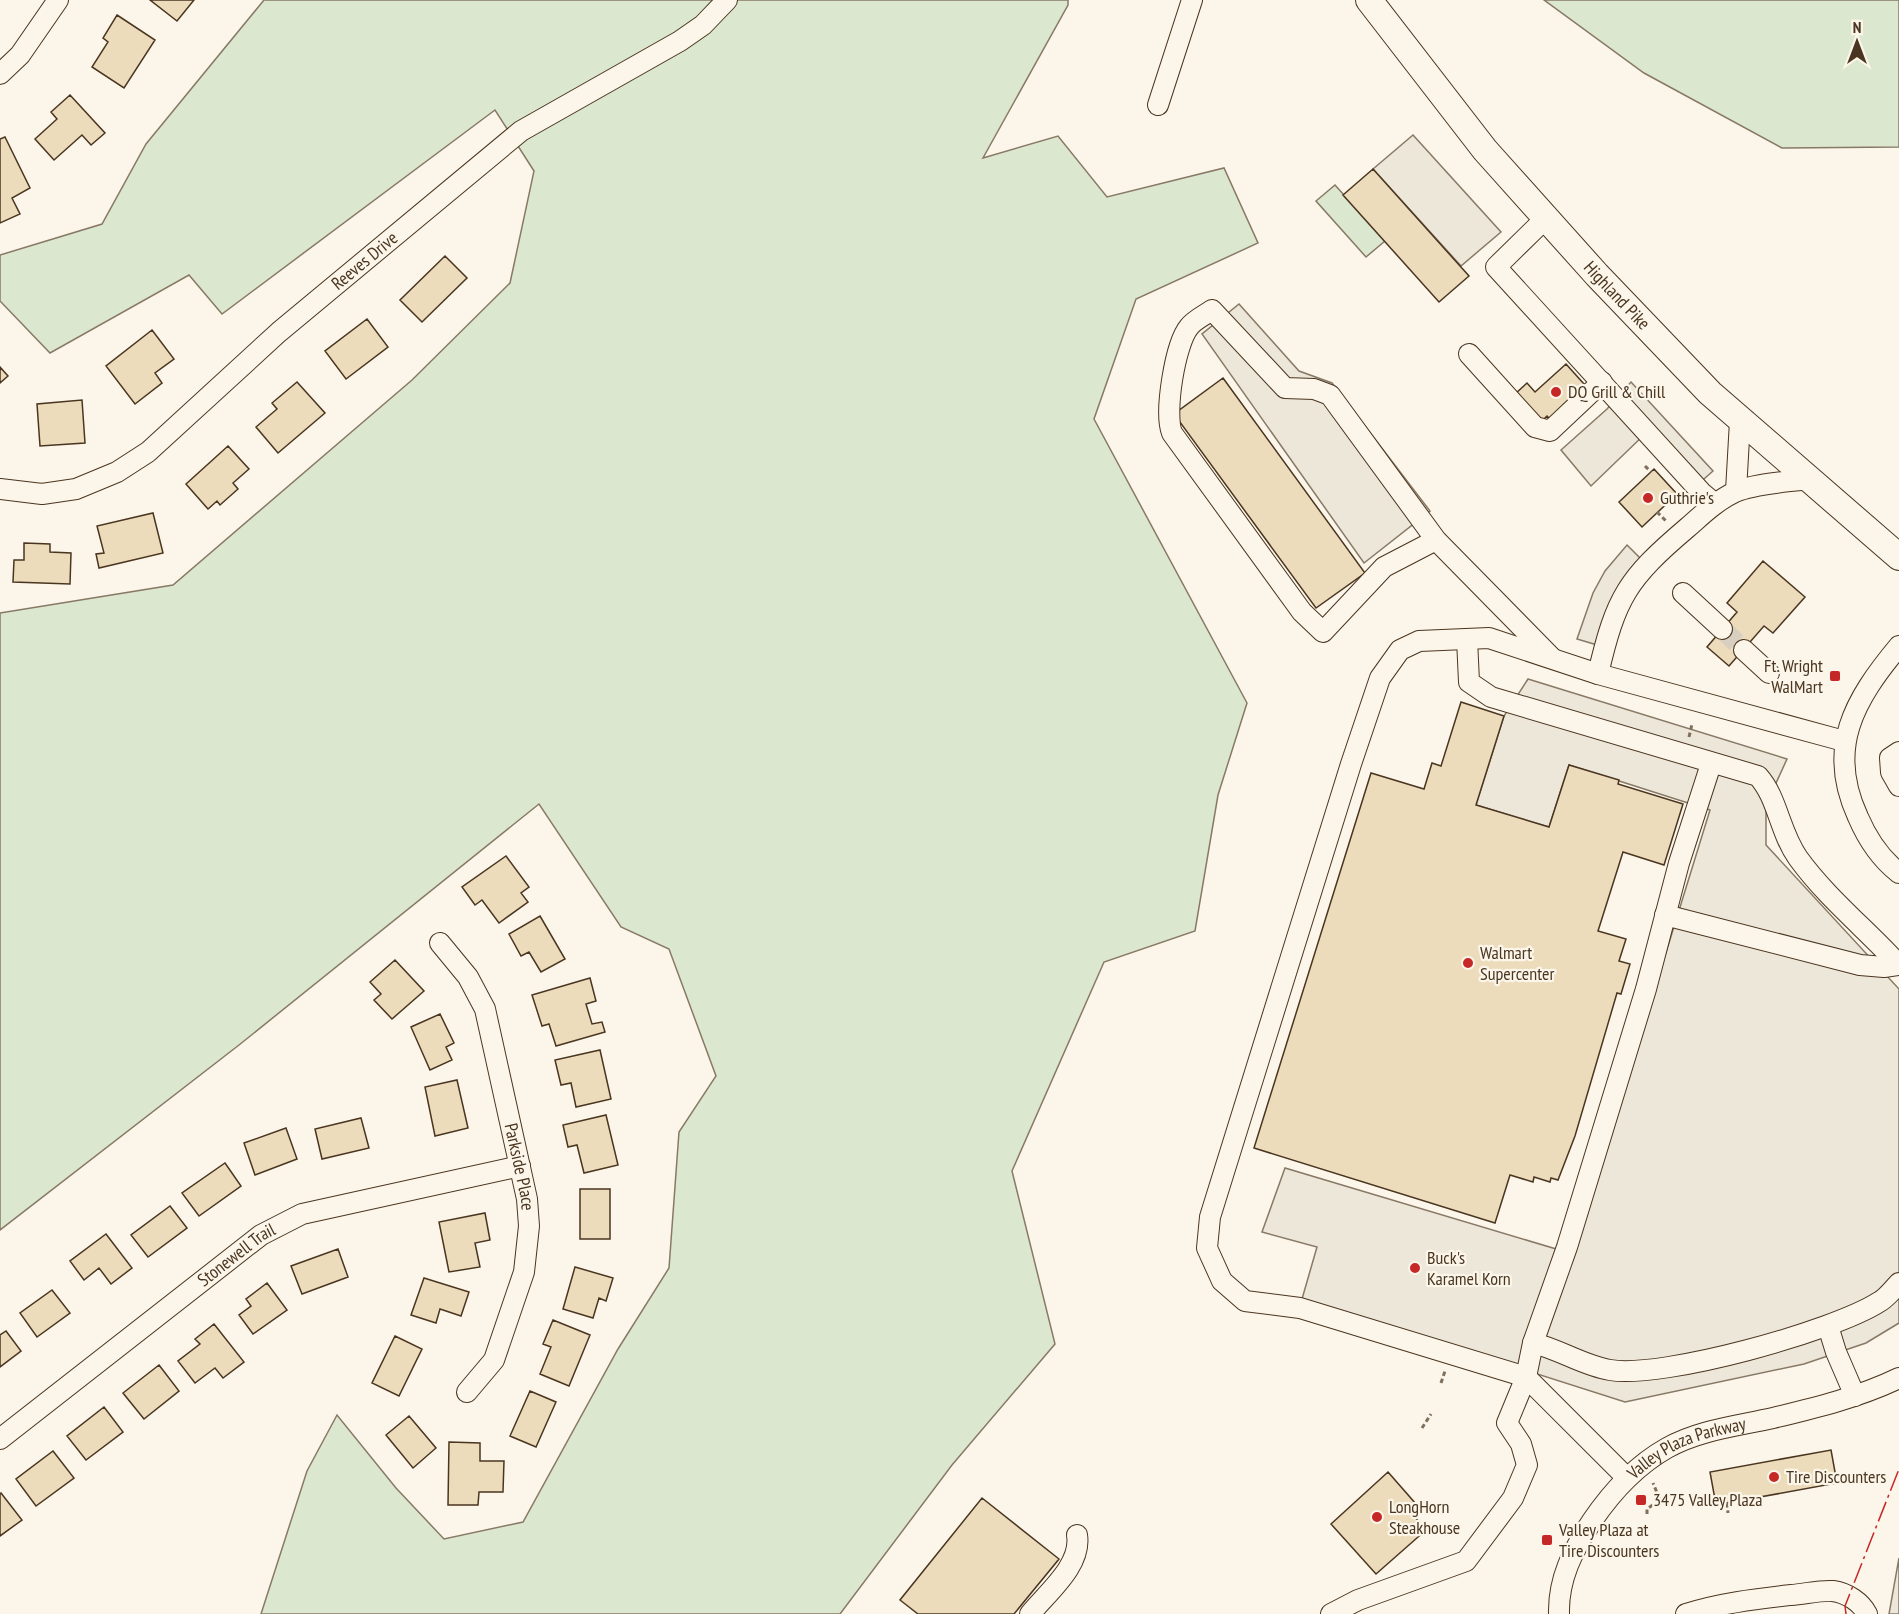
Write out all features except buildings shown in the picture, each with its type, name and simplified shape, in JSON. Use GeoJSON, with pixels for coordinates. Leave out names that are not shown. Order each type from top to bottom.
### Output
{"type":"FeatureCollection","features":[{"type":"Feature","properties":{"kind":"main road","name":"Highland Pike"},"geometry":{"type":"LineString","coordinates":[[1369,0],[1485,150],[1702,385],[1807,480],[1899,557]]}},
{"type":"Feature","properties":{"kind":"street"},"geometry":{"type":"LineString","coordinates":[[0,74],[20,55],[58,0]]}},
{"type":"Feature","properties":{"kind":"street","name":"Reeves Drive"},"geometry":{"type":"LineString","coordinates":[[0,489],[42,494],[76,489],[117,472],[148,452],[279,332],[521,131],[680,41],[703,25],[727,0]]}},
{"type":"Feature","properties":{"kind":"street"},"geometry":{"type":"LineString","coordinates":[[1158,105],[1192,0]]}},
{"type":"Feature","properties":{"kind":"street"},"geometry":{"type":"LineString","coordinates":[[1546,218],[1496,267],[1702,493],[1715,504]]}},
{"type":"Feature","properties":{"kind":"street"},"geometry":{"type":"LineString","coordinates":[[1436,540],[1384,567],[1323,632],[1302,612],[1172,433],[1168,423],[1168,409],[1178,354],[1189,327],[1212,310],[1285,388],[1314,389],[1330,395],[1436,540],[1553,659]]}},
{"type":"Feature","properties":{"kind":"street"},"geometry":{"type":"LineString","coordinates":[[1469,354],[1535,428],[1550,431],[1602,382]]}},
{"type":"Feature","properties":{"kind":"street"},"geometry":{"type":"LineString","coordinates":[[1736,491],[1740,421]]}},
{"type":"Feature","properties":{"kind":"street"},"geometry":{"type":"LineString","coordinates":[[1598,674],[1607,636],[1628,587],[1646,564],[1715,504],[1736,491],[1807,480]]}},
{"type":"Feature","properties":{"kind":"street"},"geometry":{"type":"LineString","coordinates":[[1683,592],[1722,629]]}},
{"type":"Feature","properties":{"kind":"street"},"geometry":{"type":"LineString","coordinates":[[1627,1478],[1526,1377],[1300,1308],[1245,1301],[1222,1281],[1207,1248],[1210,1217],[1380,678],[1400,650],[1419,641],[1489,638],[1598,674],[1844,741]]}},
{"type":"Feature","properties":{"kind":"street"},"geometry":{"type":"LineString","coordinates":[[1467,639],[1469,682],[1491,697],[1758,776],[1768,788],[1782,830],[1797,857],[1826,893],[1862,924],[1899,965]]}},
{"type":"Feature","properties":{"kind":"street"},"geometry":{"type":"LineString","coordinates":[[1899,646],[1863,694],[1844,741],[1844,774],[1851,803],[1865,832],[1890,866],[1899,873]]}},
{"type":"Feature","properties":{"kind":"street"},"geometry":{"type":"LineString","coordinates":[[1744,650],[1769,673]]}},
{"type":"Feature","properties":{"kind":"street"},"geometry":{"type":"LineString","coordinates":[[1899,752],[1890,758],[1891,772],[1899,786]]}},
{"type":"Feature","properties":{"kind":"street"},"geometry":{"type":"LineString","coordinates":[[1331,1614],[1358,1600],[1466,1561],[1513,1498],[1527,1465],[1521,1444],[1507,1423],[1526,1377],[1533,1343],[1567,1247],[1646,989],[1679,862],[1712,764]]}},
{"type":"Feature","properties":{"kind":"street"},"geometry":{"type":"LineString","coordinates":[[1665,915],[1860,964],[1884,967],[1899,965]]}},
{"type":"Feature","properties":{"kind":"street","name":"Parkside Place"},"geometry":{"type":"LineString","coordinates":[[440,944],[468,977],[485,1009],[527,1198],[529,1226],[524,1272],[494,1360],[467,1392]]}},
{"type":"Feature","properties":{"kind":"street","name":"Stonewell Trail"},"geometry":{"type":"LineString","coordinates":[[0,1439],[261,1234],[284,1221],[302,1214],[520,1166]]}},
{"type":"Feature","properties":{"kind":"street"},"geometry":{"type":"LineString","coordinates":[[1533,1343],[1609,1370],[1631,1372],[1754,1347],[1828,1326],[1880,1302],[1899,1283]]}},
{"type":"Feature","properties":{"kind":"street"},"geometry":{"type":"LineString","coordinates":[[1828,1326],[1836,1352],[1855,1396]]}},
{"type":"Feature","properties":{"kind":"street","name":"Valley Plaza Parkway"},"geometry":{"type":"LineString","coordinates":[[1559,1614],[1559,1594],[1574,1548],[1601,1508],[1627,1478],[1667,1448],[1711,1431],[1855,1396],[1899,1378]]}},
{"type":"Feature","properties":{"kind":"street"},"geometry":{"type":"LineString","coordinates":[[1030,1614],[1075,1559],[1079,1547],[1077,1535]]}},
{"type":"Feature","properties":{"kind":"street"},"geometry":{"type":"LineString","coordinates":[[1686,1614],[1707,1607],[1833,1591],[1850,1597],[1863,1607],[1867,1614]]}},
{"type":"Feature","properties":{"kind":"path"},"geometry":{"type":"LineString","coordinates":[[1645,466],[1651,472]]}},
{"type":"Feature","properties":{"kind":"path"},"geometry":{"type":"LineString","coordinates":[[1657,512],[1671,527]]}},
{"type":"Feature","properties":{"kind":"path"},"geometry":{"type":"LineString","coordinates":[[1441,1383],[1445,1370]]}},
{"type":"Feature","properties":{"kind":"path"},"geometry":{"type":"LineString","coordinates":[[1422,1428],[1431,1414]]}},
{"type":"Feature","properties":{"kind":"path"},"geometry":{"type":"LineString","coordinates":[[1647,1514],[1647,1509],[1660,1500],[1653,1483]]}},
{"type":"Feature","properties":{"kind":"path"},"geometry":{"type":"LineString","coordinates":[[1727,1503],[1728,1513]]}},
{"type":"Feature","properties":{"kind":"green space"},"geometry":{"type":"Polygon","coordinates":[[[264,0],[1068,0],[1068,5],[983,158],[1058,136],[1107,197],[1224,168],[1258,243],[1136,299],[1094,419],[1247,703],[1218,795],[1195,931],[1104,962],[1012,1171],[1055,1344],[952,1465],[840,1614],[261,1614],[307,1471],[337,1415],[396,1488],[444,1539],[523,1522],[618,1349],[669,1268],[679,1132],[716,1076],[669,949],[621,927],[539,804],[239,1045],[0,1230],[0,613],[173,585],[412,380],[510,283],[534,171],[495,110],[222,314],[189,275],[50,353],[0,301],[0,255],[102,224],[146,144],[264,0]]]}},
{"type":"Feature","properties":{"kind":"green space"},"geometry":{"type":"Polygon","coordinates":[[[1544,0],[1899,0],[1899,147],[1782,148],[1644,73],[1544,0]]]}},
{"type":"Feature","properties":{"kind":"green space"},"geometry":{"type":"Polygon","coordinates":[[[1335,185],[1385,241],[1366,257],[1316,201],[1335,185]]]}},
{"type":"Feature","properties":{"kind":"shaded area"},"geometry":{"type":"Polygon","coordinates":[[[1413,135],[1501,232],[1461,266],[1373,169],[1413,135]]]}},
{"type":"Feature","properties":{"kind":"shaded area"},"geometry":{"type":"Polygon","coordinates":[[[1239,304],[1299,371],[1332,383],[1430,511],[1364,563],[1202,334],[1239,304]]]}},
{"type":"Feature","properties":{"kind":"shaded area"},"geometry":{"type":"Polygon","coordinates":[[[1631,382],[1713,471],[1696,486],[1647,432],[1591,486],[1561,450],[1607,409],[1631,382]]]}},
{"type":"Feature","properties":{"kind":"shaded area"},"geometry":{"type":"Polygon","coordinates":[[[1627,545],[1646,564],[1604,647],[1577,639],[1593,593],[1605,571],[1627,545]]]}},
{"type":"Feature","properties":{"kind":"shaded area"},"geometry":{"type":"Polygon","coordinates":[[[1528,679],[1787,759],[1766,805],[1766,845],[1899,989],[1899,1323],[1866,1343],[1804,1364],[1625,1402],[1302,1299],[1317,1247],[1262,1232],[1285,1168],[1573,1254],[1710,810],[1569,765],[1549,827],[1476,805],[1504,716],[1528,679]]]}},
{"type":"Feature","properties":{"kind":"shaded area"},"geometry":{"type":"Polygon","coordinates":[[[1899,1558],[1899,1614],[1889,1614],[1899,1558]]]}},
{"type":"Feature","properties":{"kind":"tunnel"},"geometry":{"type":"LineString","coordinates":[[1722,629],[1744,650]]}},
{"type":"Feature","properties":{"kind":"power"},"geometry":{"type":"LineString","coordinates":[[1846,1614],[1845,1606],[1899,1469]]}},
{"type":"Feature","properties":{"kind":"place","name":"DQ Grill & Chill"},"geometry":{"type":"Point","coordinates":[1556,392]}},
{"type":"Feature","properties":{"kind":"place","name":"Guthrie's"},"geometry":{"type":"Point","coordinates":[1648,498]}},
{"type":"Feature","properties":{"kind":"place","name":"Ft. Wright WalMart"},"geometry":{"type":"Point","coordinates":[1835,676]}},
{"type":"Feature","properties":{"kind":"place","name":"Walmart Supercenter"},"geometry":{"type":"Point","coordinates":[1468,963]}},
{"type":"Feature","properties":{"kind":"place","name":"Buck's Karamel Korn"},"geometry":{"type":"Point","coordinates":[1415,1268]}},
{"type":"Feature","properties":{"kind":"place","name":"Tire Discounters"},"geometry":{"type":"Point","coordinates":[1774,1477]}},
{"type":"Feature","properties":{"kind":"place","name":"3475 Valley Plaza"},"geometry":{"type":"Point","coordinates":[1641,1500]}},
{"type":"Feature","properties":{"kind":"place","name":"LongHorn Steakhouse"},"geometry":{"type":"Point","coordinates":[1377,1517]}},
{"type":"Feature","properties":{"kind":"place","name":"Valley Plaza at Tire Discounters"},"geometry":{"type":"Point","coordinates":[1547,1540]}}]}
